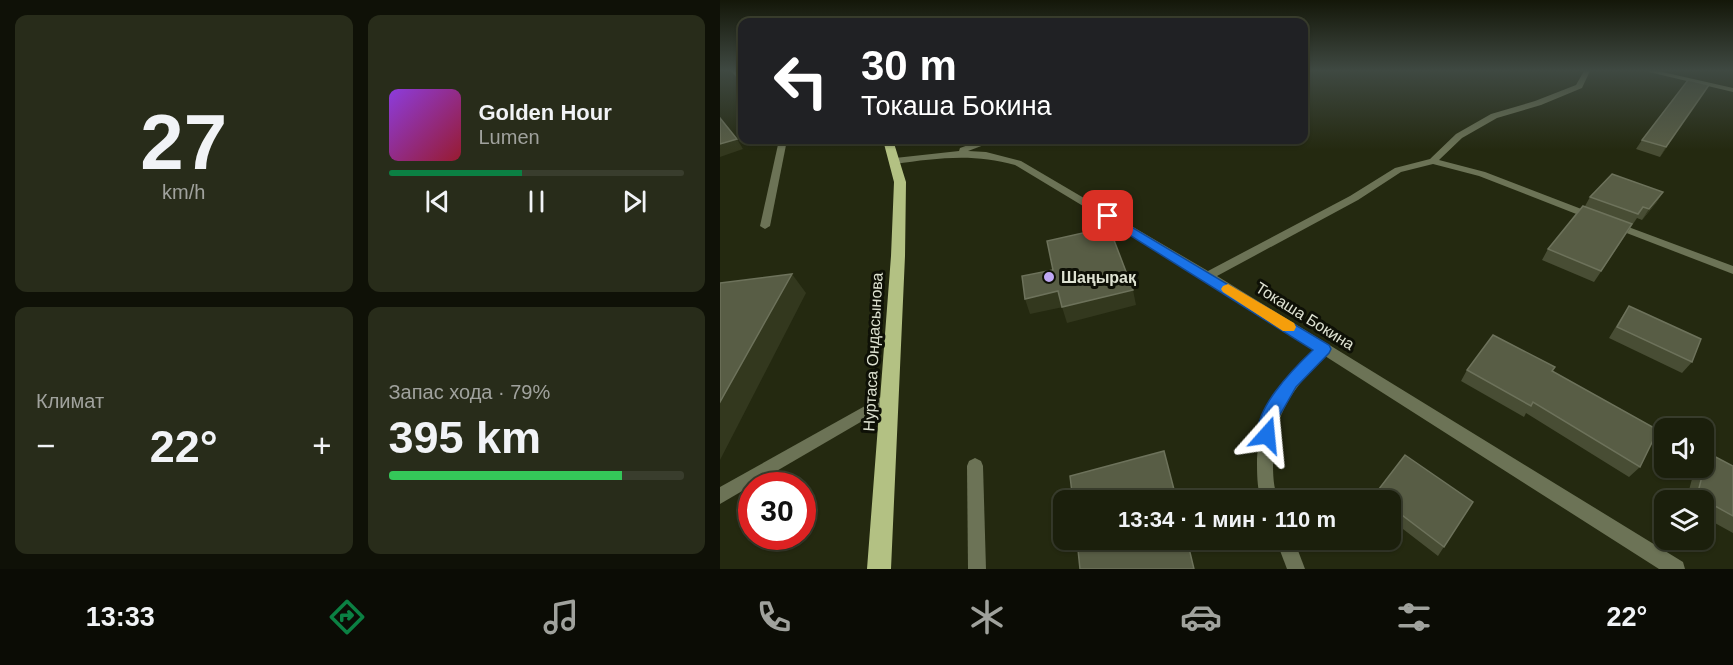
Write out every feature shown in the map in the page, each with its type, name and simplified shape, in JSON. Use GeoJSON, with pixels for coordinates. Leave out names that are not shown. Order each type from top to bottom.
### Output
{"type":"FeatureCollection","features":[{"type":"Feature","properties":{"kind":"main road","name":"Нуртаса Ондасынова"},"geometry":{"type":"LineString","coordinates":[[879,569],[900,182],[889,144]]}},
{"type":"Feature","properties":{"kind":"street"},"geometry":{"type":"LineString","coordinates":[[1433,161],[1459,136],[1494,116],[1551,98]]}},
{"type":"Feature","properties":{"kind":"street"},"geometry":{"type":"LineString","coordinates":[[765,226],[782,144]]}},
{"type":"Feature","properties":{"kind":"street"},"geometry":{"type":"LineString","coordinates":[[959,152],[979,144]]}},
{"type":"Feature","properties":{"kind":"street","name":"Токаша Бокина"},"geometry":{"type":"LineString","coordinates":[[895,161],[959,152],[998,156],[1018,163],[1208,276],[1676,569]]}},
{"type":"Feature","properties":{"kind":"street"},"geometry":{"type":"LineString","coordinates":[[1208,276],[1354,198],[1398,170],[1433,161],[1482,174],[1733,270]]}},
{"type":"Feature","properties":{"kind":"street"},"geometry":{"type":"LineString","coordinates":[[1266,490],[1264,452],[1269,419],[1291,382],[1323,349]]}},
{"type":"Feature","properties":{"kind":"street"},"geometry":{"type":"LineString","coordinates":[[720,495],[890,398]]}},
{"type":"Feature","properties":{"kind":"street"},"geometry":{"type":"LineString","coordinates":[[975,466],[976,569]]}},
{"type":"Feature","properties":{"kind":"street"},"geometry":{"type":"LineString","coordinates":[[1289,550],[1296,569]]}},
{"type":"Feature","properties":{"kind":"building"},"geometry":{"type":"Polygon","coordinates":[[[1675,98],[1700,98],[1666,147],[1642,140],[1675,98]]]}},
{"type":"Feature","properties":{"kind":"building"},"geometry":{"type":"Polygon","coordinates":[[[720,118],[737,139],[720,144],[720,118]]]}},
{"type":"Feature","properties":{"kind":"building"},"geometry":{"type":"Polygon","coordinates":[[[1612,174],[1663,192],[1649,209],[1643,207],[1638,214],[1590,197],[1612,174]]]}},
{"type":"Feature","properties":{"kind":"building"},"geometry":{"type":"Polygon","coordinates":[[[1583,206],[1632,224],[1601,271],[1548,249],[1583,206]]]}},
{"type":"Feature","properties":{"kind":"building"},"geometry":{"type":"Polygon","coordinates":[[[1109,227],[1133,290],[1062,307],[1058,291],[1025,299],[1022,276],[1053,270],[1047,241],[1109,227]]]}},
{"type":"Feature","properties":{"kind":"building"},"geometry":{"type":"Polygon","coordinates":[[[792,274],[720,402],[720,283],[792,274]]]}},
{"type":"Feature","properties":{"kind":"building"},"geometry":{"type":"Polygon","coordinates":[[[1629,306],[1701,339],[1692,362],[1617,327],[1629,306]]]}},
{"type":"Feature","properties":{"kind":"building"},"geometry":{"type":"Polygon","coordinates":[[[1493,335],[1555,367],[1552,371],[1654,428],[1654,438],[1640,467],[1533,402],[1531,406],[1467,370],[1493,335]]]}},
{"type":"Feature","properties":{"kind":"building"},"geometry":{"type":"Polygon","coordinates":[[[1164,451],[1174,490],[1072,490],[1070,476],[1164,451]]]}},
{"type":"Feature","properties":{"kind":"building"},"geometry":{"type":"Polygon","coordinates":[[[1405,455],[1473,502],[1444,547],[1401,514],[1401,490],[1378,490],[1405,455]]]}},
{"type":"Feature","properties":{"kind":"building"},"geometry":{"type":"Polygon","coordinates":[[[1714,456],[1733,466],[1733,516],[1714,505],[1714,490],[1699,490],[1702,478],[1714,478],[1714,456]]]}},
{"type":"Feature","properties":{"kind":"building"},"geometry":{"type":"Polygon","coordinates":[[[1078,550],[1189,550],[1194,569],[1080,569],[1078,550]]]}},
{"type":"Feature","properties":{"kind":"slow traffic"},"geometry":{"type":"LineString","coordinates":[[1228,289],[1289,327]]}},
{"type":"Feature","properties":{"kind":"place","name":"Шаңырақ"},"geometry":{"type":"Point","coordinates":[1049,277]}},
{"type":"Feature","properties":{"kind":"route"},"geometry":{"type":"LineString","coordinates":[[1108,216],[1323,349],[1291,382],[1269,419],[1267,435]]}}]}
